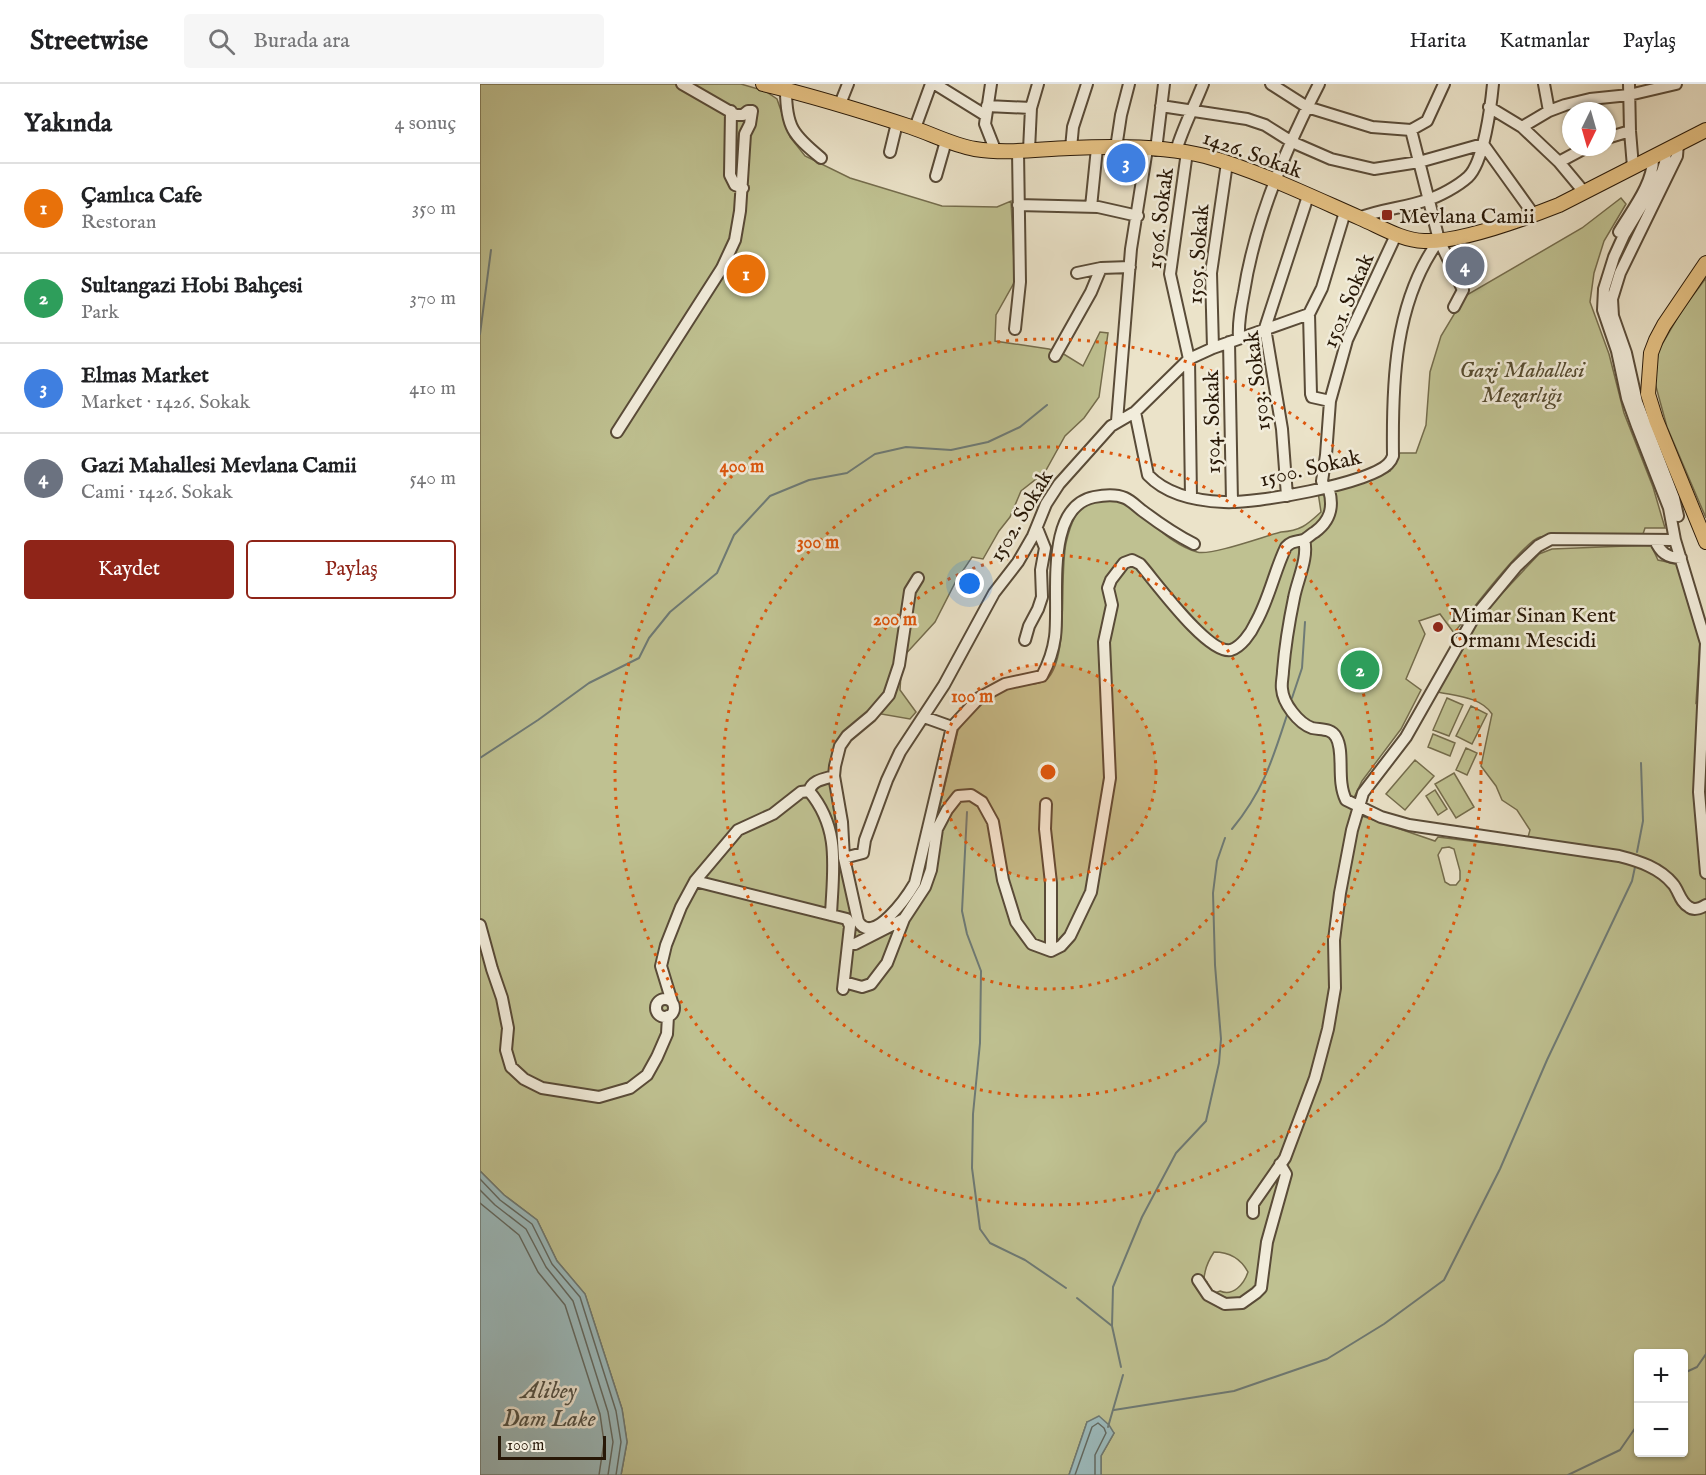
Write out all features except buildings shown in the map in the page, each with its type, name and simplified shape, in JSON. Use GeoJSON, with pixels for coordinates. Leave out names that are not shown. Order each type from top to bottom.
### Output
{"type":"FeatureCollection","features":[{"type":"Feature","properties":{"kind":"main road","name":"1426. Sokak"},"geometry":{"type":"LineString","coordinates":[[765,84],[840,104],[915,128],[945,141],[975,149],[996,152],[1071,147],[1181,151],[1227,163],[1396,235],[1424,241],[1439,240],[1534,215],[1706,130]]}},
{"type":"Feature","properties":{"kind":"main road"},"geometry":{"type":"LineString","coordinates":[[1706,263],[1656,340],[1651,353],[1648,384],[1648,394],[1656,420],[1706,542]]}},
{"type":"Feature","properties":{"kind":"street"},"geometry":{"type":"LineString","coordinates":[[617,432],[722,268],[735,240],[742,188],[745,134],[750,124],[752,111],[736,115],[682,84]]}},
{"type":"Feature","properties":{"kind":"street"},"geometry":{"type":"LineString","coordinates":[[840,104],[848,84]]}},
{"type":"Feature","properties":{"kind":"street"},"geometry":{"type":"LineString","coordinates":[[915,128],[933,84],[986,111],[1031,108]]}},
{"type":"Feature","properties":{"kind":"street"},"geometry":{"type":"LineString","coordinates":[[991,84],[985,124],[996,152]]}},
{"type":"Feature","properties":{"kind":"street"},"geometry":{"type":"LineString","coordinates":[[1015,329],[1020,282],[1018,205],[1031,108],[1038,84]]}},
{"type":"Feature","properties":{"kind":"street"},"geometry":{"type":"LineString","coordinates":[[1071,147],[1073,127],[1087,84]]}},
{"type":"Feature","properties":{"kind":"street"},"geometry":{"type":"LineString","coordinates":[[1116,148],[1129,84]]}},
{"type":"Feature","properties":{"kind":"street"},"geometry":{"type":"LineString","coordinates":[[1117,421],[1131,249],[1164,84]]}},
{"type":"Feature","properties":{"kind":"street","name":"1506. Sokak"},"geometry":{"type":"LineString","coordinates":[[1191,497],[1188,359],[1170,274],[1181,151],[1187,116],[1193,109],[1203,84]]}},
{"type":"Feature","properties":{"kind":"street"},"geometry":{"type":"LineString","coordinates":[[1271,84],[1307,107],[1372,127],[1411,130],[1427,121],[1444,84]]}},
{"type":"Feature","properties":{"kind":"street","name":"1504. Sokak"},"geometry":{"type":"LineString","coordinates":[[1232,502],[1234,340],[1248,262],[1275,182],[1319,84]]}},
{"type":"Feature","properties":{"kind":"street"},"geometry":{"type":"LineString","coordinates":[[1359,218],[1428,200],[1468,177],[1478,163],[1494,84]]}},
{"type":"Feature","properties":{"kind":"street"},"geometry":{"type":"LineString","coordinates":[[1544,84],[1549,111]]}},
{"type":"Feature","properties":{"kind":"street"},"geometry":{"type":"LineString","coordinates":[[1522,127],[1549,111],[1590,99],[1629,90],[1676,84]]}},
{"type":"Feature","properties":{"kind":"street"},"geometry":{"type":"LineString","coordinates":[[786,90],[786,113],[793,131],[821,158]]}},
{"type":"Feature","properties":{"kind":"street"},"geometry":{"type":"LineString","coordinates":[[1629,90],[1633,167]]}},
{"type":"Feature","properties":{"kind":"street"},"geometry":{"type":"LineString","coordinates":[[1161,105],[1247,119],[1265,125],[1292,142],[1331,159],[1374,169],[1419,162],[1483,144]]}},
{"type":"Feature","properties":{"kind":"street"},"geometry":{"type":"LineString","coordinates":[[1489,107],[1522,127],[1559,162],[1584,192]]}},
{"type":"Feature","properties":{"kind":"street"},"geometry":{"type":"LineString","coordinates":[[731,111],[730,176],[735,184],[742,188]]}},
{"type":"Feature","properties":{"kind":"street"},"geometry":{"type":"LineString","coordinates":[[890,152],[897,123]]}},
{"type":"Feature","properties":{"kind":"street"},"geometry":{"type":"LineString","coordinates":[[1411,130],[1439,240],[1463,290],[1454,307]]}},
{"type":"Feature","properties":{"kind":"street"},"geometry":{"type":"LineString","coordinates":[[1616,135],[1630,131]]}},
{"type":"Feature","properties":{"kind":"street"},"geometry":{"type":"LineString","coordinates":[[936,176],[945,141]]}},
{"type":"Feature","properties":{"kind":"street"},"geometry":{"type":"LineString","coordinates":[[1483,144],[1534,215]]}},
{"type":"Feature","properties":{"kind":"street"},"geometry":{"type":"LineString","coordinates":[[1091,207],[1097,148]]}},
{"type":"Feature","properties":{"kind":"street"},"geometry":{"type":"LineString","coordinates":[[1675,540],[1679,526],[1676,508],[1637,402],[1626,353],[1613,316],[1612,299],[1620,273],[1677,156],[1666,151],[1618,233],[1604,275],[1603,310],[1617,351],[1628,398],[1669,508],[1675,540],[1706,643],[1699,792],[1706,873]]}},
{"type":"Feature","properties":{"kind":"street"},"geometry":{"type":"LineString","coordinates":[[1559,162],[1570,156]]}},
{"type":"Feature","properties":{"kind":"street","name":"1505. Sokak"},"geometry":{"type":"LineString","coordinates":[[1213,348],[1211,273],[1227,163]]}},
{"type":"Feature","properties":{"kind":"street","name":"1503. Sokak"},"geometry":{"type":"LineString","coordinates":[[1287,496],[1282,429],[1265,328],[1308,196]]}},
{"type":"Feature","properties":{"kind":"street"},"geometry":{"type":"LineString","coordinates":[[1018,205],[1091,207],[1138,216]]}},
{"type":"Feature","properties":{"kind":"street"},"geometry":{"type":"LineString","coordinates":[[1330,401],[1312,397],[1311,394],[1309,314],[1322,288],[1345,212]]}},
{"type":"Feature","properties":{"kind":"street","name":"1501. Sokak"},"geometry":{"type":"LineString","coordinates":[[1051,951],[1061,946],[1070,936],[1091,892],[1106,812],[1110,778],[1104,642],[1111,612],[1108,588],[1111,580],[1124,563],[1132,560],[1140,564],[1192,626],[1220,650],[1232,650],[1243,642],[1256,624],[1286,547],[1296,540],[1304,540],[1329,518],[1332,508],[1331,496],[1322,481],[1330,401],[1347,340],[1396,235]]}},
{"type":"Feature","properties":{"kind":"street","name":"1500. Sokak"},"geometry":{"type":"LineString","coordinates":[[1136,412],[1148,475],[1168,490],[1191,497],[1232,502],[1287,496],[1352,480],[1388,465],[1393,456],[1394,369],[1406,308],[1429,255],[1439,240]]}},
{"type":"Feature","properties":{"kind":"street"},"geometry":{"type":"LineString","coordinates":[[1077,273],[1101,268],[1130,267]]}},
{"type":"Feature","properties":{"kind":"street"},"geometry":{"type":"LineString","coordinates":[[1055,356],[1101,268]]}},
{"type":"Feature","properties":{"kind":"street"},"geometry":{"type":"LineString","coordinates":[[1604,275],[1620,273]]}},
{"type":"Feature","properties":{"kind":"street","name":"1502. Sokak"},"geometry":{"type":"LineString","coordinates":[[844,858],[863,853],[865,840],[900,752],[944,684],[994,593],[1018,562],[1037,528],[1046,504],[1059,484],[1090,447],[1117,421],[1136,412],[1188,359],[1265,328],[1309,314]]}},
{"type":"Feature","properties":{"kind":"street"},"geometry":{"type":"LineString","coordinates":[[918,578],[910,591],[899,665],[889,695],[871,716],[847,736],[840,746],[834,776],[842,822],[844,858],[858,921],[860,926],[865,927],[876,926],[886,920],[904,901],[915,883],[952,727],[979,698],[1005,684],[1042,676],[1052,657],[1056,635],[1057,558],[1062,533],[1071,509],[1083,499],[1105,495],[1126,498],[1177,536],[1194,544]]}},
{"type":"Feature","properties":{"kind":"street"},"geometry":{"type":"LineString","coordinates":[[1037,528],[1045,548],[1057,558]]}},
{"type":"Feature","properties":{"kind":"street"},"geometry":{"type":"LineString","coordinates":[[1253,1213],[1253,1204],[1285,1158],[1311,1088],[1328,1029],[1335,988],[1334,940],[1340,893],[1363,793],[1406,737],[1473,619],[1516,567],[1538,546],[1551,539],[1675,540]]}},
{"type":"Feature","properties":{"kind":"street"},"geometry":{"type":"LineString","coordinates":[[1304,540],[1305,552],[1293,600],[1284,656],[1282,689],[1284,699],[1302,721],[1310,727],[1330,731],[1337,738],[1342,793],[1346,800],[1358,807],[1409,825],[1619,856],[1637,861],[1664,875],[1675,885],[1683,902],[1689,908],[1697,909],[1706,905]]}},
{"type":"Feature","properties":{"kind":"street"},"geometry":{"type":"LineString","coordinates":[[1655,540],[1667,556],[1681,558]]}},
{"type":"Feature","properties":{"kind":"street"},"geometry":{"type":"LineString","coordinates":[[1026,640],[1029,626],[1042,597],[1041,570],[1045,548]]}},
{"type":"Feature","properties":{"kind":"street"},"geometry":{"type":"LineString","coordinates":[[924,717],[952,727]]}},
{"type":"Feature","properties":{"kind":"street"},"geometry":{"type":"LineString","coordinates":[[808,791],[815,782],[834,776]]}},
{"type":"Feature","properties":{"kind":"street"},"geometry":{"type":"LineString","coordinates":[[480,925],[504,1008],[508,1028],[506,1050],[511,1067],[524,1079],[542,1089],[598,1097],[630,1088],[647,1075],[667,1034],[668,1016],[660,1015],[656,1007],[661,1000],[667,999],[672,1002],[661,966],[666,945],[681,907],[695,881],[738,830],[773,814],[801,792],[808,791]]}},
{"type":"Feature","properties":{"kind":"street"},"geometry":{"type":"LineString","coordinates":[[808,791],[819,803],[829,823],[831,833],[834,854],[831,915]]}},
{"type":"Feature","properties":{"kind":"street"},"geometry":{"type":"LineString","coordinates":[[695,881],[847,919],[850,922],[849,943],[843,985],[862,987],[871,984],[887,963],[904,919],[926,886],[931,870],[937,829],[947,810],[958,796],[971,795],[982,802],[993,822],[1003,880],[1016,922],[1032,944],[1051,951],[1051,883],[1045,829],[1046,804]]}},
{"type":"Feature","properties":{"kind":"street"},"geometry":{"type":"LineString","coordinates":[[849,943],[855,944],[904,919]]}},
{"type":"Feature","properties":{"kind":"street"},"geometry":{"type":"LineString","coordinates":[[1198,1280],[1208,1295],[1216,1301],[1233,1305],[1249,1299],[1261,1288],[1267,1242],[1286,1174],[1280,1164]]}},
{"type":"Feature","properties":{"kind":"green space","name":"Gazi Mahallesi Mezarlığı"},"geometry":{"type":"Polygon","coordinates":[[[480,84],[741,84],[765,91],[777,99],[790,137],[805,156],[850,178],[942,206],[997,207],[1011,201],[1015,281],[996,315],[995,341],[1049,349],[1062,353],[1083,366],[1100,332],[1108,333],[1099,397],[1084,418],[1065,436],[1045,472],[1021,491],[1010,517],[983,559],[972,557],[956,581],[935,622],[902,658],[900,690],[916,712],[910,719],[870,712],[837,743],[829,773],[840,859],[853,925],[859,932],[879,930],[888,925],[903,912],[921,886],[958,730],[988,699],[1010,687],[1041,682],[1049,677],[1055,666],[1061,633],[1066,543],[1072,523],[1083,507],[1088,503],[1106,498],[1124,503],[1174,541],[1197,552],[1214,551],[1303,527],[1321,512],[1318,492],[1390,471],[1400,453],[1416,453],[1426,425],[1430,372],[1441,336],[1465,296],[1582,228],[1621,198],[1626,204],[1604,241],[1594,273],[1590,302],[1609,354],[1624,413],[1653,487],[1665,528],[1645,528],[1642,537],[1577,534],[1540,537],[1509,565],[1454,633],[1440,614],[1419,621],[1425,634],[1406,679],[1421,690],[1401,729],[1362,781],[1349,808],[1362,816],[1435,841],[1438,837],[1525,848],[1530,830],[1517,810],[1502,800],[1496,786],[1481,766],[1492,714],[1475,701],[1438,692],[1459,652],[1480,617],[1539,554],[1552,549],[1651,545],[1658,560],[1677,564],[1700,641],[1696,703],[1706,696],[1706,1475],[1101,1475],[1101,1456],[1114,1433],[1087,1422],[1069,1475],[621,1475],[627,1442],[622,1409],[585,1294],[557,1261],[537,1220],[504,1195],[480,1171],[480,84]],[[1442,848],[1438,855],[1445,882],[1450,885],[1456,885],[1460,880],[1454,849],[1442,848]],[[1214,1252],[1204,1277],[1208,1291],[1215,1293],[1234,1291],[1244,1281],[1248,1272],[1238,1260],[1230,1255],[1214,1252]]]}},
{"type":"Feature","properties":{"kind":"green space"},"geometry":{"type":"Polygon","coordinates":[[[1706,278],[1706,518],[1667,427],[1655,383],[1658,351],[1682,310],[1706,278]]]}},
{"type":"Feature","properties":{"kind":"green space"},"geometry":{"type":"Polygon","coordinates":[[[1447,698],[1463,705],[1449,736],[1433,730],[1447,698]]]}},
{"type":"Feature","properties":{"kind":"green space"},"geometry":{"type":"Polygon","coordinates":[[[1471,706],[1487,714],[1472,744],[1456,736],[1471,706]]]}},
{"type":"Feature","properties":{"kind":"green space"},"geometry":{"type":"Polygon","coordinates":[[[1433,734],[1455,743],[1450,756],[1428,747],[1433,734]]]}},
{"type":"Feature","properties":{"kind":"green space"},"geometry":{"type":"Polygon","coordinates":[[[1466,748],[1477,753],[1467,775],[1456,770],[1466,748]]]}},
{"type":"Feature","properties":{"kind":"green space"},"geometry":{"type":"Polygon","coordinates":[[[1415,760],[1434,776],[1405,810],[1386,794],[1415,760]]]}},
{"type":"Feature","properties":{"kind":"green space"},"geometry":{"type":"Polygon","coordinates":[[[1454,773],[1474,807],[1456,818],[1435,784],[1454,773]]]}},
{"type":"Feature","properties":{"kind":"green space"},"geometry":{"type":"Polygon","coordinates":[[[1435,790],[1447,809],[1438,815],[1426,796],[1435,790]]]}},
{"type":"Feature","properties":{"kind":"water","name":"Alibey Dam Lake"},"geometry":{"type":"Polygon","coordinates":[[[480,1171],[504,1195],[537,1220],[557,1261],[585,1294],[622,1409],[627,1442],[621,1475],[480,1475],[480,1171]]]}},
{"type":"Feature","properties":{"kind":"water"},"geometry":{"type":"Polygon","coordinates":[[[1099,1416],[1114,1433],[1101,1456],[1101,1475],[1069,1475],[1087,1422],[1099,1416]]]}},
{"type":"Feature","properties":{"kind":"waterway"},"geometry":{"type":"LineString","coordinates":[[480,334],[491,250]]}},
{"type":"Feature","properties":{"kind":"waterway"},"geometry":{"type":"LineString","coordinates":[[480,758],[589,683],[639,658],[649,638],[670,612],[717,573],[734,535],[770,496],[809,480],[847,473],[875,454],[906,447],[951,450],[988,442],[1020,427],[1047,405]]}},
{"type":"Feature","properties":{"kind":"waterway"},"geometry":{"type":"LineString","coordinates":[[1292,698],[1302,668],[1305,622]]}},
{"type":"Feature","properties":{"kind":"waterway"},"geometry":{"type":"LineString","coordinates":[[1232,829],[1260,787],[1288,712]]}},
{"type":"Feature","properties":{"kind":"waterway"},"geometry":{"type":"LineString","coordinates":[[1637,852],[1643,821],[1641,763]]}},
{"type":"Feature","properties":{"kind":"waterway"},"geometry":{"type":"LineString","coordinates":[[967,812],[962,911],[967,934],[981,971],[980,1043],[973,1114],[972,1168],[980,1229],[990,1243],[1025,1260],[1066,1288]]}},
{"type":"Feature","properties":{"kind":"waterway"},"geometry":{"type":"LineString","coordinates":[[1121,1367],[1112,1326],[1113,1287],[1142,1217],[1176,1153],[1206,1121],[1219,1063],[1221,1039],[1215,965],[1213,893],[1217,861],[1225,838]]}},
{"type":"Feature","properties":{"kind":"waterway"},"geometry":{"type":"LineString","coordinates":[[1114,1410],[1234,1391],[1327,1359],[1384,1324],[1444,1280],[1500,1169],[1547,1060],[1632,881],[1635,867]]}},
{"type":"Feature","properties":{"kind":"waterway"},"geometry":{"type":"LineString","coordinates":[[1077,1298],[1112,1326]]}},
{"type":"Feature","properties":{"kind":"waterway"},"geometry":{"type":"LineString","coordinates":[[1688,1371],[1697,1367],[1706,1354]]}},
{"type":"Feature","properties":{"kind":"waterway"},"geometry":{"type":"LineString","coordinates":[[1108,1427],[1123,1375]]}},
{"type":"Feature","properties":{"kind":"waterway"},"geometry":{"type":"LineString","coordinates":[[1568,1475],[1620,1450],[1634,1430]]}},
{"type":"Feature","properties":{"kind":"place","name":"Elmas Market"},"geometry":{"type":"Point","coordinates":[1126,163]}},
{"type":"Feature","properties":{"kind":"place","name":"Mevlana Camii"},"geometry":{"type":"Point","coordinates":[1387,215]}},
{"type":"Feature","properties":{"kind":"place","name":"Gazi Mahallesi Mevlana Camii"},"geometry":{"type":"Point","coordinates":[1465,266]}},
{"type":"Feature","properties":{"kind":"place","name":"Çamlıca Cafe"},"geometry":{"type":"Point","coordinates":[746,274]}},
{"type":"Feature","properties":{"kind":"place","name":"Mimar Sinan Kent Ormanı Mescidi"},"geometry":{"type":"Point","coordinates":[1438,627]}},
{"type":"Feature","properties":{"kind":"place","name":"Sultangazi Hobi Bahçesi"},"geometry":{"type":"Point","coordinates":[1360,670]}}]}
